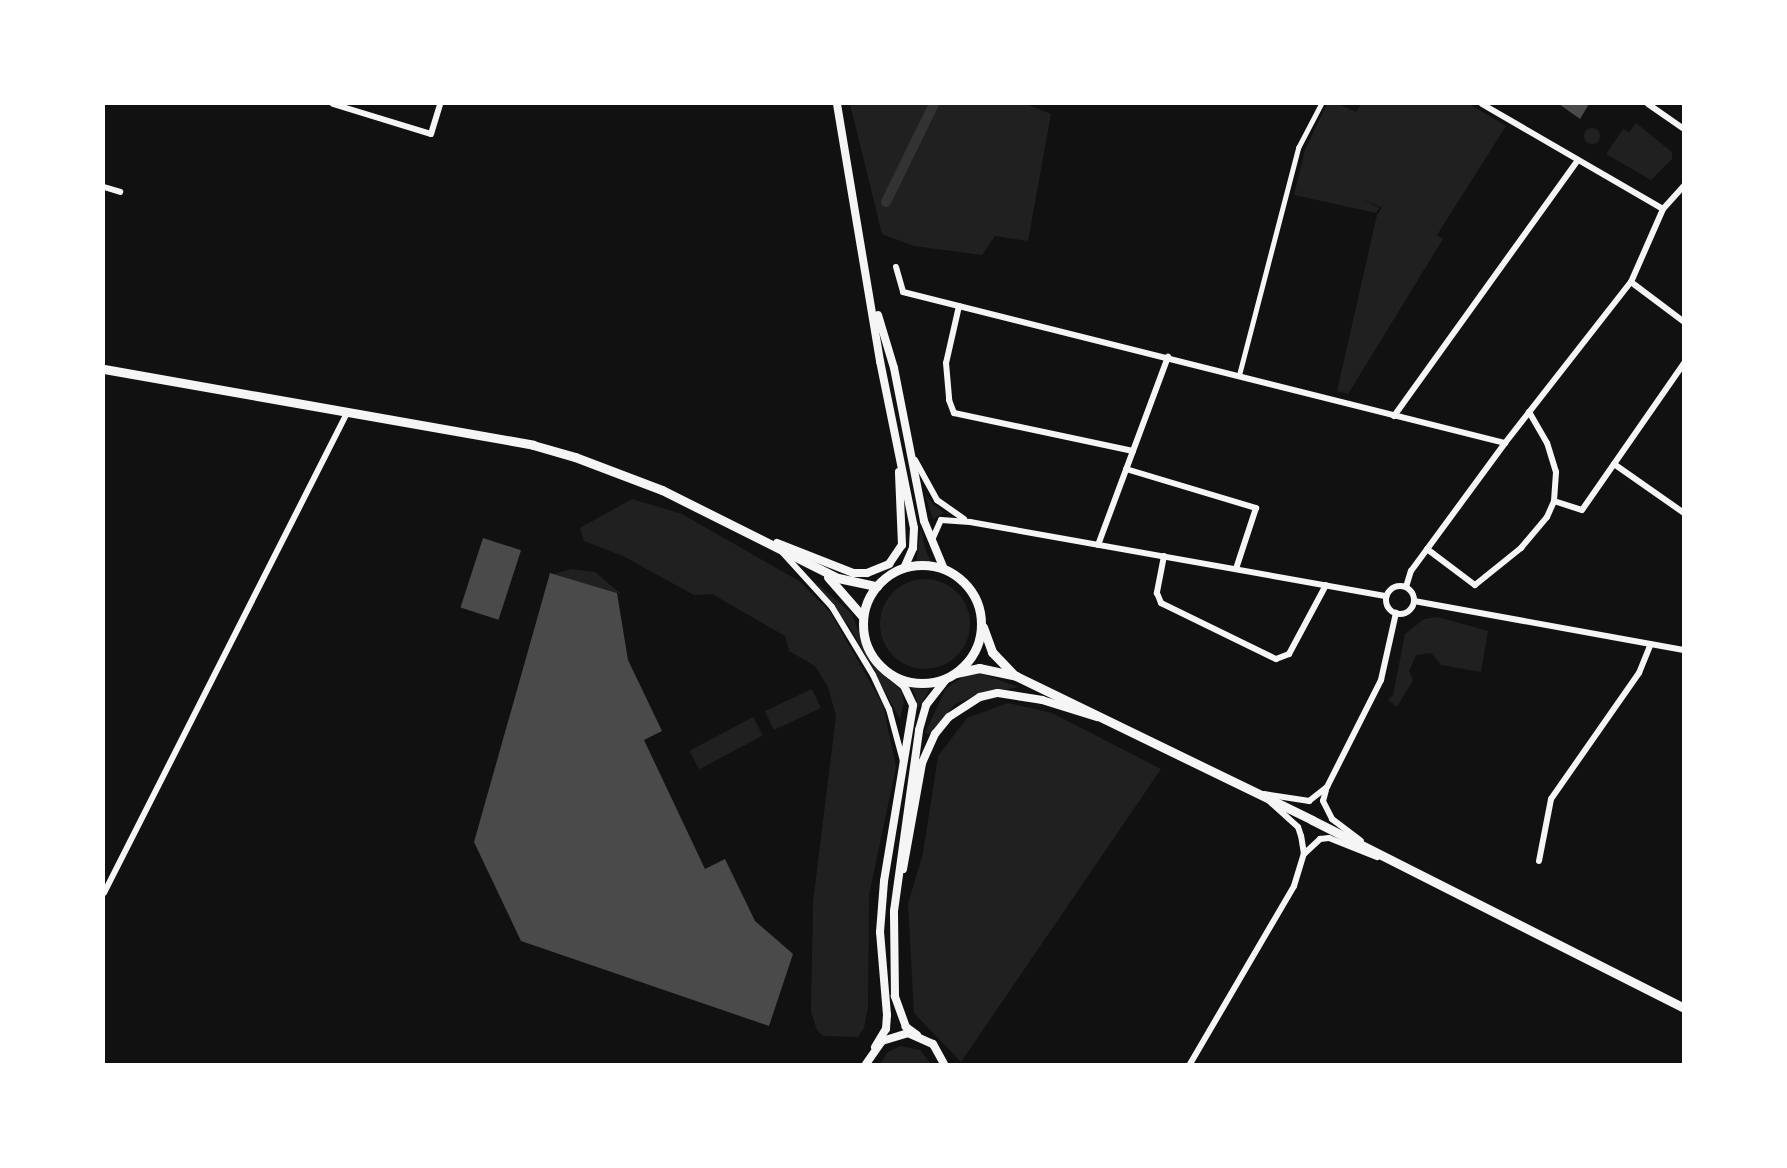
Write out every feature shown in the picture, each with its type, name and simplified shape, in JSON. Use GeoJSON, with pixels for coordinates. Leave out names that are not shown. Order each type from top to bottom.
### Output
{"type":"FeatureCollection","features":[{"type":"Feature","properties":{"kind":"main road"},"geometry":{"type":"LineString","coordinates":[[836,105],[915,538],[903,568]]}},
{"type":"Feature","properties":{"kind":"main road"},"geometry":{"type":"LineString","coordinates":[[871,289],[894,368],[910,451],[932,544],[944,569]]}},
{"type":"Feature","properties":{"kind":"main road"},"geometry":{"type":"LineString","coordinates":[[104,369],[533,445],[581,459],[662,489],[815,567],[854,583],[877,586]]}},
{"type":"Feature","properties":{"kind":"main road"},"geometry":{"type":"LineString","coordinates":[[755,535],[853,573],[867,573],[889,564],[902,545],[899,454]]}},
{"type":"Feature","properties":{"kind":"main road"},"geometry":{"type":"LineString","coordinates":[[863,617],[877,586],[903,568],[931,566],[944,569],[972,591],[992,652],[1016,676]]}},
{"type":"Feature","properties":{"kind":"main road"},"geometry":{"type":"LineString","coordinates":[[815,567],[843,591],[863,617],[867,648],[887,672],[904,686],[913,705],[884,881],[880,932],[886,1029],[866,1065]]}},
{"type":"Feature","properties":{"kind":"main road"},"geometry":{"type":"LineString","coordinates":[[887,672],[920,684],[946,679],[969,662],[978,645],[982,626]]}},
{"type":"Feature","properties":{"kind":"main road"},"geometry":{"type":"LineString","coordinates":[[956,673],[979,668],[1016,676],[1258,793],[1683,1008]]}},
{"type":"Feature","properties":{"kind":"main road"},"geometry":{"type":"LineString","coordinates":[[944,1065],[933,1044],[906,1027],[895,996],[892,946],[897,890],[919,730],[926,705],[946,679]]}},
{"type":"Feature","properties":{"kind":"main road"},"geometry":{"type":"LineString","coordinates":[[897,890],[908,855],[922,764],[935,734],[949,717],[980,698],[998,693],[1042,700],[1075,713],[1104,718]]}},
{"type":"Feature","properties":{"kind":"main road"},"geometry":{"type":"LineString","coordinates":[[875,1047],[898,1034],[917,1035]]}},
{"type":"Feature","properties":{"kind":"street"},"geometry":{"type":"LineString","coordinates":[[333,104],[431,134],[440,104]]}},
{"type":"Feature","properties":{"kind":"street"},"geometry":{"type":"LineString","coordinates":[[1239,375],[1298,148],[1321,104]]}},
{"type":"Feature","properties":{"kind":"street"},"geometry":{"type":"LineString","coordinates":[[1482,104],[1663,209]]}},
{"type":"Feature","properties":{"kind":"street"},"geometry":{"type":"LineString","coordinates":[[1648,104],[1683,129]]}},
{"type":"Feature","properties":{"kind":"street"},"geometry":{"type":"LineString","coordinates":[[1394,416],[1578,160]]}},
{"type":"Feature","properties":{"kind":"street"},"geometry":{"type":"LineString","coordinates":[[1683,186],[1663,209],[1631,282],[1505,443],[1411,571],[1406,587],[1414,601],[1683,650]]}},
{"type":"Feature","properties":{"kind":"street"},"geometry":{"type":"LineString","coordinates":[[104,188],[120,192]]}},
{"type":"Feature","properties":{"kind":"street"},"geometry":{"type":"LineString","coordinates":[[896,267],[903,292],[1505,443]]}},
{"type":"Feature","properties":{"kind":"street"},"geometry":{"type":"LineString","coordinates":[[1631,282],[1683,322]]}},
{"type":"Feature","properties":{"kind":"street"},"geometry":{"type":"LineString","coordinates":[[959,306],[946,363],[949,400],[954,413],[1133,450]]}},
{"type":"Feature","properties":{"kind":"street"},"geometry":{"type":"LineString","coordinates":[[1098,545],[1168,357]]}},
{"type":"Feature","properties":{"kind":"street"},"geometry":{"type":"LineString","coordinates":[[1554,501],[1582,510],[1683,363]]}},
{"type":"Feature","properties":{"kind":"street"},"geometry":{"type":"LineString","coordinates":[[1427,549],[1475,585],[1521,548],[1546,517],[1554,501],[1556,472],[1541,429],[1529,412]]}},
{"type":"Feature","properties":{"kind":"street"},"geometry":{"type":"LineString","coordinates":[[104,893],[347,413]]}},
{"type":"Feature","properties":{"kind":"street"},"geometry":{"type":"LineString","coordinates":[[910,451],[937,500],[950,513],[970,522]]}},
{"type":"Feature","properties":{"kind":"street"},"geometry":{"type":"LineString","coordinates":[[1614,464],[1683,513]]}},
{"type":"Feature","properties":{"kind":"street"},"geometry":{"type":"LineString","coordinates":[[1126,469],[1256,508],[1236,569]]}},
{"type":"Feature","properties":{"kind":"street"},"geometry":{"type":"LineString","coordinates":[[932,544],[941,520],[970,522],[1386,596]]}},
{"type":"Feature","properties":{"kind":"street"},"geometry":{"type":"LineString","coordinates":[[778,547],[832,607],[873,675],[889,709],[904,765]]}},
{"type":"Feature","properties":{"kind":"street"},"geometry":{"type":"LineString","coordinates":[[1164,556],[1157,593],[1161,603],[1276,659],[1289,654],[1326,585]]}},
{"type":"Feature","properties":{"kind":"street"},"geometry":{"type":"LineString","coordinates":[[1386,596],[1394,587],[1406,587]]}},
{"type":"Feature","properties":{"kind":"street"},"geometry":{"type":"LineString","coordinates":[[1386,596],[1388,607],[1396,613],[1407,612],[1414,601]]}},
{"type":"Feature","properties":{"kind":"street"},"geometry":{"type":"LineString","coordinates":[[1395,863],[1332,819],[1323,801],[1327,787],[1382,680],[1396,613]]}},
{"type":"Feature","properties":{"kind":"street"},"geometry":{"type":"LineString","coordinates":[[1539,861],[1551,799],[1639,673],[1651,644]]}},
{"type":"Feature","properties":{"kind":"street"},"geometry":{"type":"LineString","coordinates":[[1258,793],[1310,801],[1327,787]]}},
{"type":"Feature","properties":{"kind":"street"},"geometry":{"type":"LineString","coordinates":[[1258,793],[1298,827],[1304,854]]}},
{"type":"Feature","properties":{"kind":"street"},"geometry":{"type":"LineString","coordinates":[[1190,1065],[1294,886],[1304,854],[1320,839],[1329,838],[1395,863]]}},
{"type":"Feature","properties":{"kind":"shaded area"},"geometry":{"type":"Polygon","coordinates":[[[850,104],[1025,104],[1051,114],[1028,241],[995,236],[982,255],[914,246],[882,234],[850,104]]]}},
{"type":"Feature","properties":{"kind":"shaded area"},"geometry":{"type":"Polygon","coordinates":[[[1327,104],[1338,104],[1356,112],[1361,104],[1469,104],[1506,126],[1437,235],[1443,239],[1348,394],[1337,391],[1377,215],[1382,208],[1361,198],[1379,208],[1376,213],[1294,195],[1305,150],[1327,104]]]}},
{"type":"Feature","properties":{"kind":"shaded area"},"geometry":{"type":"Polygon","coordinates":[[[1636,123],[1672,152],[1672,159],[1651,180],[1606,154],[1623,129],[1629,132],[1636,123]]]}},
{"type":"Feature","properties":{"kind":"shaded area"},"geometry":{"type":"Polygon","coordinates":[[[1589,128],[1595,128],[1600,136],[1598,142],[1589,144],[1584,139],[1584,133],[1589,128]]]}},
{"type":"Feature","properties":{"kind":"shaded area"},"geometry":{"type":"Polygon","coordinates":[[[925,494],[933,504],[944,513],[933,519],[925,494]]]}},
{"type":"Feature","properties":{"kind":"shaded area"},"geometry":{"type":"Polygon","coordinates":[[[632,499],[682,514],[799,581],[830,612],[883,705],[896,767],[869,895],[868,1007],[864,1028],[858,1037],[823,1036],[817,1030],[811,1012],[813,902],[836,716],[828,687],[815,666],[789,651],[785,636],[712,594],[694,595],[623,556],[584,541],[580,528],[632,499]]]}},
{"type":"Feature","properties":{"kind":"shaded area"},"geometry":{"type":"Polygon","coordinates":[[[921,527],[925,548],[931,563],[916,563],[921,527]]]}},
{"type":"Feature","properties":{"kind":"shaded area"},"geometry":{"type":"Polygon","coordinates":[[[571,569],[595,572],[621,594],[554,574],[571,569]]]}},
{"type":"Feature","properties":{"kind":"shaded area"},"geometry":{"type":"Polygon","coordinates":[[[812,579],[851,613],[870,657],[902,692],[904,702],[900,719],[849,626],[812,579]]]}},
{"type":"Feature","properties":{"kind":"shaded area"},"geometry":{"type":"Polygon","coordinates":[[[925,579],[950,587],[962,599],[970,624],[962,649],[950,661],[925,669],[900,661],[888,649],[880,624],[888,599],[900,587],[925,579]]]}},
{"type":"Feature","properties":{"kind":"shaded area"},"geometry":{"type":"Polygon","coordinates":[[[1438,617],[1488,631],[1481,672],[1441,665],[1431,653],[1416,655],[1409,671],[1413,680],[1397,707],[1388,700],[1393,695],[1405,634],[1424,619],[1438,617]]]}},
{"type":"Feature","properties":{"kind":"shaded area"},"geometry":{"type":"Polygon","coordinates":[[[982,674],[1019,687],[973,696],[955,704],[930,734],[925,733],[946,688],[966,675],[982,674]]]}},
{"type":"Feature","properties":{"kind":"shaded area"},"geometry":{"type":"Polygon","coordinates":[[[912,688],[930,689],[918,708],[916,697],[912,688]]]}},
{"type":"Feature","properties":{"kind":"shaded area"},"geometry":{"type":"Polygon","coordinates":[[[812,689],[821,708],[774,730],[765,711],[812,689]]]}},
{"type":"Feature","properties":{"kind":"shaded area"},"geometry":{"type":"Polygon","coordinates":[[[1008,703],[1052,713],[1161,769],[961,1062],[914,1013],[908,904],[923,853],[938,756],[967,718],[1008,703]]]}},
{"type":"Feature","properties":{"kind":"shaded area"},"geometry":{"type":"Polygon","coordinates":[[[753,717],[763,736],[699,769],[689,751],[753,717]]]}},
{"type":"Feature","properties":{"kind":"shaded area"},"geometry":{"type":"Polygon","coordinates":[[[900,1046],[920,1050],[931,1064],[880,1064],[888,1052],[900,1046]]]}},
{"type":"Feature","properties":{"kind":"building"},"geometry":{"type":"Polygon","coordinates":[[[1559,104],[1589,104],[1580,119],[1559,104]]]}},
{"type":"Feature","properties":{"kind":"building"},"geometry":{"type":"Polygon","coordinates":[[[483,538],[521,550],[498,620],[460,607],[483,538]]]}},
{"type":"Feature","properties":{"kind":"building"},"geometry":{"type":"Polygon","coordinates":[[[550,573],[617,593],[628,660],[662,731],[644,740],[705,869],[725,859],[755,921],[793,954],[769,1026],[521,941],[474,842],[550,573]]]}},
{"type":"Feature","properties":{"kind":"waterway"},"geometry":{"type":"LineString","coordinates":[[886,202],[934,104]]}}]}
